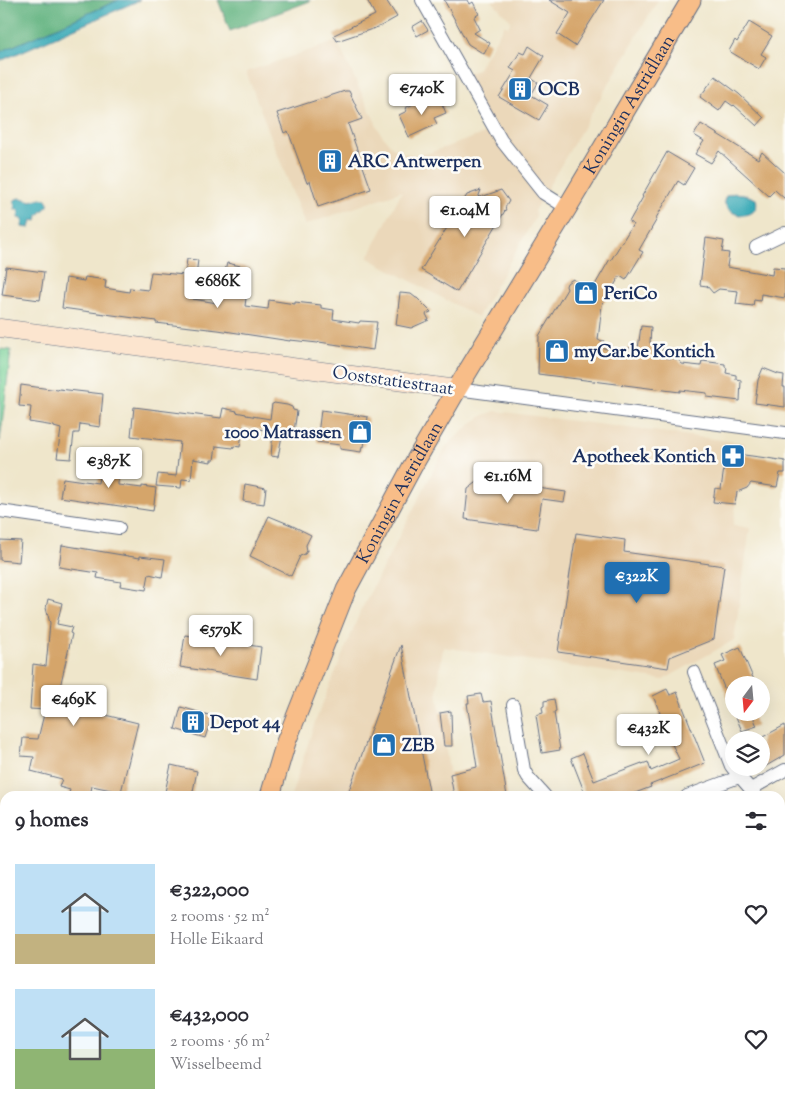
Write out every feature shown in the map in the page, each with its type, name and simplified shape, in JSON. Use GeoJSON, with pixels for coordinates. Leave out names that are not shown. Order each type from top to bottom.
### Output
{"type":"FeatureCollection","features":[{"type":"Feature","properties":{"kind":"main road","name":"Koningin Astridlaan"},"geometry":{"type":"LineString","coordinates":[[271,791],[286,742],[346,590],[412,467],[457,389],[691,0]]}},
{"type":"Feature","properties":{"kind":"street"},"geometry":{"type":"LineString","coordinates":[[422,0],[500,140],[543,193],[567,208]]}},
{"type":"Feature","properties":{"kind":"street"},"geometry":{"type":"LineString","coordinates":[[756,247],[785,233]]}},
{"type":"Feature","properties":{"kind":"street","name":"Ooststatiestraat"},"geometry":{"type":"LineString","coordinates":[[0,328],[785,433]]}},
{"type":"Feature","properties":{"kind":"street"},"geometry":{"type":"LineString","coordinates":[[0,511],[119,528]]}},
{"type":"Feature","properties":{"kind":"street"},"geometry":{"type":"LineString","coordinates":[[694,672],[729,761],[751,791]]}},
{"type":"Feature","properties":{"kind":"street"},"geometry":{"type":"LineString","coordinates":[[513,705],[524,770],[540,791]]}},
{"type":"Feature","properties":{"kind":"street"},"geometry":{"type":"LineString","coordinates":[[756,791],[785,770]]}},
{"type":"Feature","properties":{"kind":"street"},"geometry":{"type":"LineString","coordinates":[[701,791],[739,777]]}},
{"type":"Feature","properties":{"kind":"shaded area"},"geometry":{"type":"Polygon","coordinates":[[[491,0],[658,0],[534,211],[536,216],[478,317],[368,258],[402,191],[305,225],[246,72],[337,41],[381,134],[391,146],[402,153],[414,155],[429,153],[489,132],[459,78],[477,70],[505,24],[508,27],[511,21],[491,0]]]}},
{"type":"Feature","properties":{"kind":"shaded area"},"geometry":{"type":"Polygon","coordinates":[[[496,411],[745,443],[733,525],[750,528],[734,640],[663,680],[443,647],[437,691],[452,791],[293,791],[315,722],[361,610],[446,446],[484,415],[496,411]]]}},
{"type":"Feature","properties":{"kind":"green space"},"geometry":{"type":"Polygon","coordinates":[[[0,0],[119,0],[0,52],[0,0]]]}},
{"type":"Feature","properties":{"kind":"green space"},"geometry":{"type":"Polygon","coordinates":[[[218,0],[310,0],[310,1],[230,31],[218,0]]]}},
{"type":"Feature","properties":{"kind":"green space"},"geometry":{"type":"Polygon","coordinates":[[[0,349],[11,350],[0,441],[0,349]]]}},
{"type":"Feature","properties":{"kind":"water"},"geometry":{"type":"Polygon","coordinates":[[[119,0],[140,0],[0,61],[0,52],[119,0]]]}},
{"type":"Feature","properties":{"kind":"water"},"geometry":{"type":"Polygon","coordinates":[[[734,193],[744,194],[756,199],[757,206],[754,211],[744,215],[732,212],[724,201],[726,196],[734,193]]]}},
{"type":"Feature","properties":{"kind":"water"},"geometry":{"type":"Polygon","coordinates":[[[21,198],[31,201],[41,198],[46,199],[48,203],[48,206],[38,215],[37,221],[32,220],[30,228],[22,227],[23,219],[18,218],[19,210],[15,209],[14,201],[21,198]]]}},
{"type":"Feature","properties":{"kind":"building"},"geometry":{"type":"Polygon","coordinates":[[[367,0],[386,0],[397,17],[381,26],[337,41],[334,35],[375,15],[367,0]]]}},
{"type":"Feature","properties":{"kind":"building"},"geometry":{"type":"Polygon","coordinates":[[[444,0],[468,0],[470,4],[473,2],[479,14],[474,17],[480,29],[474,33],[490,43],[484,54],[468,44],[444,0]]]}},
{"type":"Feature","properties":{"kind":"building"},"geometry":{"type":"Polygon","coordinates":[[[549,0],[604,0],[575,46],[557,34],[570,13],[549,0]]]}},
{"type":"Feature","properties":{"kind":"building"},"geometry":{"type":"Polygon","coordinates":[[[422,21],[428,30],[417,36],[412,27],[422,21]]]}},
{"type":"Feature","properties":{"kind":"building"},"geometry":{"type":"Polygon","coordinates":[[[749,22],[772,36],[761,54],[766,57],[759,69],[729,51],[749,22]]]}},
{"type":"Feature","properties":{"kind":"building","name":"OCB"},"geometry":{"type":"Polygon","coordinates":[[[529,46],[544,56],[531,78],[538,83],[531,95],[548,105],[539,120],[499,97],[515,71],[510,68],[520,52],[525,54],[529,46]]]}},
{"type":"Feature","properties":{"kind":"building"},"geometry":{"type":"Polygon","coordinates":[[[715,76],[739,94],[764,118],[757,126],[734,105],[726,101],[719,111],[700,97],[715,76]]]}},
{"type":"Feature","properties":{"kind":"building","name":"ARC Antwerpen"},"geometry":{"type":"Polygon","coordinates":[[[349,91],[362,119],[348,124],[371,189],[318,207],[310,181],[307,183],[288,131],[284,133],[277,113],[349,91]]]}},
{"type":"Feature","properties":{"kind":"building"},"geometry":{"type":"Polygon","coordinates":[[[439,97],[446,113],[434,118],[437,124],[409,137],[399,115],[407,111],[405,108],[426,98],[428,102],[439,97]]]}},
{"type":"Feature","properties":{"kind":"building"},"geometry":{"type":"Polygon","coordinates":[[[701,124],[758,159],[762,152],[785,173],[785,199],[775,190],[769,196],[719,151],[711,163],[695,154],[704,141],[694,135],[701,124]]]}},
{"type":"Feature","properties":{"kind":"building"},"geometry":{"type":"Polygon","coordinates":[[[667,152],[694,168],[684,185],[678,181],[639,250],[643,252],[626,280],[620,276],[602,305],[598,340],[604,341],[603,348],[628,352],[628,348],[638,349],[641,326],[651,327],[650,343],[663,345],[661,357],[678,359],[682,364],[701,366],[702,361],[725,364],[727,368],[726,373],[736,375],[736,379],[741,380],[740,401],[707,397],[707,393],[680,390],[680,392],[538,374],[539,336],[567,289],[567,283],[573,279],[592,290],[633,224],[629,222],[667,152]]]}},
{"type":"Feature","properties":{"kind":"building"},"geometry":{"type":"Polygon","coordinates":[[[481,190],[478,198],[501,190],[509,201],[457,292],[421,270],[467,195],[481,190]]]}},
{"type":"Feature","properties":{"kind":"building"},"geometry":{"type":"Polygon","coordinates":[[[706,238],[724,241],[722,252],[729,253],[727,267],[772,275],[773,267],[785,268],[785,298],[761,294],[760,301],[754,300],[753,306],[736,304],[738,291],[719,289],[713,293],[707,286],[700,285],[706,238]]]}},
{"type":"Feature","properties":{"kind":"building"},"geometry":{"type":"Polygon","coordinates":[[[187,259],[198,260],[193,299],[217,303],[223,271],[225,271],[227,263],[250,268],[245,306],[268,309],[269,300],[321,305],[321,308],[334,310],[333,319],[359,323],[360,321],[377,322],[373,350],[156,323],[156,321],[62,308],[66,278],[84,281],[85,277],[106,280],[105,288],[129,292],[130,288],[148,290],[151,272],[185,275],[187,259]]]}},
{"type":"Feature","properties":{"kind":"building"},"geometry":{"type":"Polygon","coordinates":[[[6,267],[44,272],[40,300],[2,295],[6,267]]]}},
{"type":"Feature","properties":{"kind":"building"},"geometry":{"type":"Polygon","coordinates":[[[400,293],[411,294],[417,298],[431,312],[426,314],[429,320],[411,328],[396,325],[400,293]]]}},
{"type":"Feature","properties":{"kind":"building"},"geometry":{"type":"Polygon","coordinates":[[[763,368],[784,375],[785,407],[755,403],[758,380],[763,368]]]}},
{"type":"Feature","properties":{"kind":"building"},"geometry":{"type":"Polygon","coordinates":[[[21,385],[103,394],[100,427],[80,424],[79,433],[74,433],[71,459],[57,458],[61,429],[29,422],[31,407],[19,406],[21,385]]]}},
{"type":"Feature","properties":{"kind":"building"},"geometry":{"type":"Polygon","coordinates":[[[272,404],[287,405],[297,411],[293,438],[282,436],[278,457],[271,456],[273,431],[243,427],[240,447],[216,446],[214,460],[211,460],[211,462],[193,459],[191,480],[182,479],[181,488],[156,486],[158,474],[176,476],[180,442],[131,436],[134,407],[221,418],[223,408],[246,415],[270,419],[272,404]]]}},
{"type":"Feature","properties":{"kind":"building"},"geometry":{"type":"Polygon","coordinates":[[[321,410],[368,417],[364,447],[362,446],[361,452],[340,449],[340,445],[317,442],[321,410]]]}},
{"type":"Feature","properties":{"kind":"building"},"geometry":{"type":"Polygon","coordinates":[[[729,453],[785,461],[785,473],[780,473],[777,487],[751,483],[747,488],[737,492],[735,504],[713,502],[715,488],[721,489],[725,461],[728,462],[729,453]]]}},
{"type":"Feature","properties":{"kind":"building"},"geometry":{"type":"Polygon","coordinates":[[[102,456],[119,456],[118,485],[156,488],[153,511],[60,497],[63,478],[98,483],[102,456]]]}},
{"type":"Feature","properties":{"kind":"building"},"geometry":{"type":"Polygon","coordinates":[[[480,480],[566,492],[564,502],[542,499],[537,529],[465,519],[468,489],[480,480]]]}},
{"type":"Feature","properties":{"kind":"building"},"geometry":{"type":"Polygon","coordinates":[[[245,484],[266,488],[264,504],[243,501],[245,484]]]}},
{"type":"Feature","properties":{"kind":"building"},"geometry":{"type":"Polygon","coordinates":[[[269,516],[311,535],[306,545],[307,551],[300,556],[291,576],[250,556],[269,516]]]}},
{"type":"Feature","properties":{"kind":"building"},"geometry":{"type":"Polygon","coordinates":[[[576,533],[625,540],[624,552],[724,566],[714,639],[670,657],[668,668],[558,652],[576,533]]]}},
{"type":"Feature","properties":{"kind":"building"},"geometry":{"type":"Polygon","coordinates":[[[0,540],[21,541],[19,562],[0,560],[0,540]]]}},
{"type":"Feature","properties":{"kind":"building"},"geometry":{"type":"Polygon","coordinates":[[[62,545],[140,558],[140,556],[165,559],[162,577],[149,574],[146,590],[120,586],[121,582],[97,578],[98,573],[59,567],[62,545]]]}},
{"type":"Feature","properties":{"kind":"building"},"geometry":{"type":"Polygon","coordinates":[[[48,599],[62,603],[57,624],[72,627],[58,696],[65,698],[65,701],[102,710],[101,714],[138,723],[121,791],[92,786],[91,791],[70,791],[59,787],[62,779],[31,771],[34,757],[21,756],[23,738],[38,739],[45,710],[30,709],[33,664],[46,666],[50,623],[46,608],[48,599]]]}},
{"type":"Feature","properties":{"kind":"building"},"geometry":{"type":"Polygon","coordinates":[[[185,635],[261,647],[257,679],[180,667],[185,635]]]}},
{"type":"Feature","properties":{"kind":"building"},"geometry":{"type":"Polygon","coordinates":[[[401,645],[429,791],[349,791],[401,645]]]}},
{"type":"Feature","properties":{"kind":"building"},"geometry":{"type":"Polygon","coordinates":[[[740,647],[752,676],[725,676],[725,690],[715,665],[725,661],[722,655],[740,647]]]}},
{"type":"Feature","properties":{"kind":"building"},"geometry":{"type":"Polygon","coordinates":[[[667,689],[670,695],[677,692],[705,763],[650,785],[651,787],[640,791],[584,791],[571,758],[583,753],[594,781],[642,763],[648,762],[651,771],[679,759],[658,714],[660,713],[653,696],[667,689]]]}},
{"type":"Feature","properties":{"kind":"building"},"geometry":{"type":"Polygon","coordinates":[[[481,694],[483,702],[491,701],[506,791],[453,791],[450,774],[477,767],[467,703],[469,703],[468,696],[481,694]]]}},
{"type":"Feature","properties":{"kind":"building"},"geometry":{"type":"Polygon","coordinates":[[[554,699],[556,711],[554,712],[560,750],[542,753],[536,715],[543,713],[544,701],[554,699]]]}},
{"type":"Feature","properties":{"kind":"building","name":"Depot 44"},"geometry":{"type":"Polygon","coordinates":[[[181,707],[212,716],[205,738],[175,729],[181,707]]]}},
{"type":"Feature","properties":{"kind":"building"},"geometry":{"type":"Polygon","coordinates":[[[451,711],[452,746],[444,746],[440,713],[451,711]]]}},
{"type":"Feature","properties":{"kind":"building"},"geometry":{"type":"Polygon","coordinates":[[[738,721],[755,721],[757,726],[742,731],[738,721]]]}},
{"type":"Feature","properties":{"kind":"building"},"geometry":{"type":"Polygon","coordinates":[[[785,725],[785,755],[770,764],[770,733],[785,725]]]}},
{"type":"Feature","properties":{"kind":"building"},"geometry":{"type":"Polygon","coordinates":[[[171,765],[197,771],[193,791],[165,791],[171,765]]]}},
{"type":"Feature","properties":{"kind":"place","name":"OCB"},"geometry":{"type":"Point","coordinates":[520,89]}},
{"type":"Feature","properties":{"kind":"place","name":"ARC Antwerpen"},"geometry":{"type":"Point","coordinates":[330,161]}},
{"type":"Feature","properties":{"kind":"place","name":"PeriCo"},"geometry":{"type":"Point","coordinates":[586,293]}},
{"type":"Feature","properties":{"kind":"place","name":"myCar.be Kontich"},"geometry":{"type":"Point","coordinates":[557,351]}},
{"type":"Feature","properties":{"kind":"place","name":"1000 Matrassen"},"geometry":{"type":"Point","coordinates":[360,432]}},
{"type":"Feature","properties":{"kind":"place","name":"Apotheek Kontich"},"geometry":{"type":"Point","coordinates":[733,456]}},
{"type":"Feature","properties":{"kind":"place","name":"Depot 44"},"geometry":{"type":"Point","coordinates":[193,722]}},
{"type":"Feature","properties":{"kind":"place","name":"ZEB"},"geometry":{"type":"Point","coordinates":[384,745]}}]}
